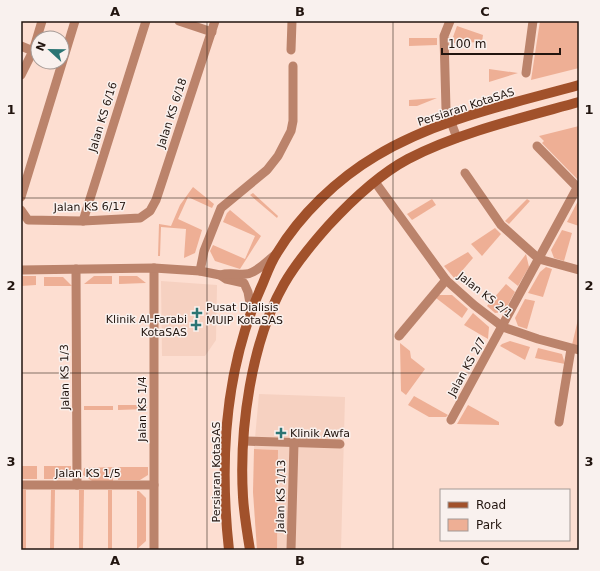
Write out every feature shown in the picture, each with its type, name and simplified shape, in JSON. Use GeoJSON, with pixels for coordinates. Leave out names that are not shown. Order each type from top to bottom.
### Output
{"type":"FeatureCollection","features":[{"type":"Feature","properties":{"kind":"main road","name":"Persiaran KotaSAS"},"geometry":{"type":"LineString","coordinates":[[229,550],[226,441],[228,414],[239,350],[251,309],[276,254],[307,214],[351,173],[376,156],[400,143],[451,123],[579,85]]}},
{"type":"Feature","properties":{"kind":"main road"},"geometry":{"type":"LineString","coordinates":[[250,550],[243,498],[244,441],[247,405],[260,345],[267,321],[284,285],[295,267],[331,222],[375,182],[407,160],[457,138],[579,102]]}},
{"type":"Feature","properties":{"kind":"street"},"geometry":{"type":"LineString","coordinates":[[21,197],[75,21]]}},
{"type":"Feature","properties":{"kind":"street","name":"Jalan KS 6/16"},"geometry":{"type":"LineString","coordinates":[[83,221],[146,21]]}},
{"type":"Feature","properties":{"kind":"street"},"geometry":{"type":"LineString","coordinates":[[179,21],[212,32]]}},
{"type":"Feature","properties":{"kind":"street","name":"Jalan KS 6/18"},"geometry":{"type":"LineString","coordinates":[[150,211],[156,200],[215,21]]}},
{"type":"Feature","properties":{"kind":"street"},"geometry":{"type":"LineString","coordinates":[[291,50],[292,21]]}},
{"type":"Feature","properties":{"kind":"street"},"geometry":{"type":"LineString","coordinates":[[450,21],[444,36],[446,102],[451,123],[457,138]]}},
{"type":"Feature","properties":{"kind":"street"},"geometry":{"type":"LineString","coordinates":[[526,73],[533,21]]}},
{"type":"Feature","properties":{"kind":"street"},"geometry":{"type":"LineString","coordinates":[[21,75],[30,55]]}},
{"type":"Feature","properties":{"kind":"street"},"geometry":{"type":"LineString","coordinates":[[200,271],[204,251],[221,208],[267,170],[278,156],[291,131],[293,66]]}},
{"type":"Feature","properties":{"kind":"street"},"geometry":{"type":"LineString","coordinates":[[537,146],[578,189]]}},
{"type":"Feature","properties":{"kind":"street"},"geometry":{"type":"LineString","coordinates":[[465,173],[501,225],[539,258],[579,270]]}},
{"type":"Feature","properties":{"kind":"street","name":"Jalan KS 2/1"},"geometry":{"type":"LineString","coordinates":[[375,182],[446,280],[474,305],[503,327],[575,350]]}},
{"type":"Feature","properties":{"kind":"street","name":"Jalan KS 2/7"},"geometry":{"type":"LineString","coordinates":[[451,420],[578,189]]}},
{"type":"Feature","properties":{"kind":"street","name":"Jalan KS 6/17"},"geometry":{"type":"LineString","coordinates":[[21,210],[28,220],[83,221],[140,218],[150,211]]}},
{"type":"Feature","properties":{"kind":"street"},"geometry":{"type":"LineString","coordinates":[[220,275],[227,272],[241,274],[252,272],[276,254]]}},
{"type":"Feature","properties":{"kind":"street"},"geometry":{"type":"LineString","coordinates":[[21,270],[154,268],[200,271],[220,275],[226,279],[244,283],[248,292],[251,309]]}},
{"type":"Feature","properties":{"kind":"street","name":"Jalan KS 1/4"},"geometry":{"type":"LineString","coordinates":[[154,268],[154,550]]}},
{"type":"Feature","properties":{"kind":"street","name":"Jalan KS 1/3"},"geometry":{"type":"LineString","coordinates":[[76,269],[77,485]]}},
{"type":"Feature","properties":{"kind":"street"},"geometry":{"type":"LineString","coordinates":[[399,336],[446,280]]}},
{"type":"Feature","properties":{"kind":"street"},"geometry":{"type":"LineString","coordinates":[[559,422],[575,350]]}},
{"type":"Feature","properties":{"kind":"street"},"geometry":{"type":"LineString","coordinates":[[244,441],[340,444]]}},
{"type":"Feature","properties":{"kind":"street","name":"Jalan KS 1/13"},"geometry":{"type":"LineString","coordinates":[[292,550],[294,443]]}},
{"type":"Feature","properties":{"kind":"street","name":"Jalan KS 1/5"},"geometry":{"type":"LineString","coordinates":[[21,485],[154,485]]}},
{"type":"Feature","properties":{"kind":"shaded area"},"geometry":{"type":"Polygon","coordinates":[[[161,281],[217,285],[216,340],[205,356],[162,356],[161,281]]]}},
{"type":"Feature","properties":{"kind":"shaded area"},"geometry":{"type":"Polygon","coordinates":[[[259,394],[345,397],[341,550],[277,550],[278,450],[254,449],[259,394]]]}},
{"type":"Feature","properties":{"kind":"green space"},"geometry":{"type":"Polygon","coordinates":[[[540,21],[579,21],[579,68],[531,80],[540,21]]]}},
{"type":"Feature","properties":{"kind":"green space"},"geometry":{"type":"Polygon","coordinates":[[[457,26],[483,35],[482,42],[454,43],[453,37],[457,26]]]}},
{"type":"Feature","properties":{"kind":"green space"},"geometry":{"type":"Polygon","coordinates":[[[409,38],[437,38],[437,45],[409,46],[409,38]]]}},
{"type":"Feature","properties":{"kind":"green space"},"geometry":{"type":"Polygon","coordinates":[[[489,69],[518,73],[489,82],[489,69]]]}},
{"type":"Feature","properties":{"kind":"green space"},"geometry":{"type":"Polygon","coordinates":[[[437,98],[417,106],[409,106],[409,100],[437,98]]]}},
{"type":"Feature","properties":{"kind":"green space"},"geometry":{"type":"Polygon","coordinates":[[[579,126],[579,181],[542,143],[544,141],[539,136],[579,126]]]}},
{"type":"Feature","properties":{"kind":"green space"},"geometry":{"type":"Polygon","coordinates":[[[193,187],[214,204],[212,208],[188,197],[178,219],[202,230],[195,253],[184,258],[186,229],[161,227],[160,256],[158,256],[159,224],[171,226],[180,205],[193,187]]]}},
{"type":"Feature","properties":{"kind":"green space"},"geometry":{"type":"Polygon","coordinates":[[[253,193],[278,216],[277,218],[250,195],[253,193]]]}},
{"type":"Feature","properties":{"kind":"green space"},"geometry":{"type":"Polygon","coordinates":[[[432,199],[436,205],[412,220],[407,214],[432,199]]]}},
{"type":"Feature","properties":{"kind":"green space"},"geometry":{"type":"Polygon","coordinates":[[[527,199],[530,201],[509,224],[505,221],[527,199]]]}},
{"type":"Feature","properties":{"kind":"green space"},"geometry":{"type":"Polygon","coordinates":[[[579,199],[579,226],[567,222],[579,199]]]}},
{"type":"Feature","properties":{"kind":"green space"},"geometry":{"type":"Polygon","coordinates":[[[230,210],[261,236],[240,269],[215,261],[210,251],[213,245],[245,259],[255,236],[223,222],[230,210]]]}},
{"type":"Feature","properties":{"kind":"green space"},"geometry":{"type":"Polygon","coordinates":[[[495,228],[501,234],[482,256],[471,244],[495,228]]]}},
{"type":"Feature","properties":{"kind":"green space"},"geometry":{"type":"Polygon","coordinates":[[[562,230],[572,233],[564,261],[554,258],[551,250],[562,230]]]}},
{"type":"Feature","properties":{"kind":"green space"},"geometry":{"type":"Polygon","coordinates":[[[468,252],[473,258],[455,279],[444,266],[468,252]]]}},
{"type":"Feature","properties":{"kind":"green space"},"geometry":{"type":"Polygon","coordinates":[[[526,254],[529,267],[518,286],[508,278],[526,254]]]}},
{"type":"Feature","properties":{"kind":"green space"},"geometry":{"type":"Polygon","coordinates":[[[546,267],[552,269],[543,297],[528,293],[540,272],[546,267]]]}},
{"type":"Feature","properties":{"kind":"green space"},"geometry":{"type":"Polygon","coordinates":[[[21,276],[36,276],[36,285],[21,286],[21,276]]]}},
{"type":"Feature","properties":{"kind":"green space"},"geometry":{"type":"Polygon","coordinates":[[[94,276],[112,276],[112,284],[84,284],[94,276]]]}},
{"type":"Feature","properties":{"kind":"green space"},"geometry":{"type":"Polygon","coordinates":[[[119,276],[137,276],[146,283],[119,284],[119,276]]]}},
{"type":"Feature","properties":{"kind":"green space"},"geometry":{"type":"Polygon","coordinates":[[[44,277],[63,277],[72,286],[44,286],[44,277]]]}},
{"type":"Feature","properties":{"kind":"green space"},"geometry":{"type":"Polygon","coordinates":[[[506,284],[515,292],[504,312],[495,313],[487,306],[506,284]]]}},
{"type":"Feature","properties":{"kind":"green space"},"geometry":{"type":"Polygon","coordinates":[[[439,295],[452,295],[468,309],[462,318],[436,298],[439,295]]]}},
{"type":"Feature","properties":{"kind":"green space"},"geometry":{"type":"Polygon","coordinates":[[[525,299],[535,301],[527,329],[518,326],[515,318],[525,299]]]}},
{"type":"Feature","properties":{"kind":"green space"},"geometry":{"type":"Polygon","coordinates":[[[473,313],[489,327],[488,339],[464,325],[473,313]]]}},
{"type":"Feature","properties":{"kind":"green space"},"geometry":{"type":"Polygon","coordinates":[[[579,315],[579,345],[572,345],[579,315]]]}},
{"type":"Feature","properties":{"kind":"green space"},"geometry":{"type":"Polygon","coordinates":[[[510,341],[530,347],[525,360],[500,346],[510,341]]]}},
{"type":"Feature","properties":{"kind":"green space"},"geometry":{"type":"Polygon","coordinates":[[[400,343],[410,351],[411,358],[425,369],[406,395],[401,391],[400,343]]]}},
{"type":"Feature","properties":{"kind":"green space"},"geometry":{"type":"Polygon","coordinates":[[[538,348],[562,354],[565,364],[535,358],[538,348]]]}},
{"type":"Feature","properties":{"kind":"green space"},"geometry":{"type":"Polygon","coordinates":[[[414,396],[448,415],[446,417],[429,417],[408,405],[414,396]]]}},
{"type":"Feature","properties":{"kind":"green space"},"geometry":{"type":"Polygon","coordinates":[[[118,405],[147,405],[147,409],[118,410],[118,405]]]}},
{"type":"Feature","properties":{"kind":"green space"},"geometry":{"type":"Polygon","coordinates":[[[468,405],[499,422],[499,425],[457,424],[468,405]]]}},
{"type":"Feature","properties":{"kind":"green space"},"geometry":{"type":"Polygon","coordinates":[[[84,406],[113,406],[113,410],[84,410],[84,406]]]}},
{"type":"Feature","properties":{"kind":"green space"},"geometry":{"type":"Polygon","coordinates":[[[254,449],[278,450],[277,550],[257,550],[253,492],[254,449]]]}},
{"type":"Feature","properties":{"kind":"green space"},"geometry":{"type":"Polygon","coordinates":[[[21,466],[37,466],[37,479],[21,479],[21,466]]]}},
{"type":"Feature","properties":{"kind":"green space"},"geometry":{"type":"Polygon","coordinates":[[[44,466],[71,466],[71,474],[66,479],[44,479],[44,466]]]}},
{"type":"Feature","properties":{"kind":"green space"},"geometry":{"type":"Polygon","coordinates":[[[114,467],[113,481],[92,481],[83,475],[84,468],[114,467]]]}},
{"type":"Feature","properties":{"kind":"green space"},"geometry":{"type":"Polygon","coordinates":[[[118,467],[148,467],[148,475],[140,480],[118,480],[118,467]]]}},
{"type":"Feature","properties":{"kind":"green space"},"geometry":{"type":"Polygon","coordinates":[[[22,490],[26,490],[26,549],[22,549],[22,490]]]}},
{"type":"Feature","properties":{"kind":"green space"},"geometry":{"type":"Polygon","coordinates":[[[51,490],[55,490],[54,549],[50,549],[51,490]]]}},
{"type":"Feature","properties":{"kind":"green space"},"geometry":{"type":"Polygon","coordinates":[[[79,490],[84,490],[83,549],[79,549],[79,490]]]}},
{"type":"Feature","properties":{"kind":"green space"},"geometry":{"type":"Polygon","coordinates":[[[108,490],[112,490],[112,549],[108,549],[108,490]]]}},
{"type":"Feature","properties":{"kind":"green space"},"geometry":{"type":"Polygon","coordinates":[[[137,491],[139,491],[146,498],[146,541],[137,549],[137,491]]]}},
{"type":"Feature","properties":{"kind":"place","name":"Pusat Dialisis MUIP KotaSAS"},"geometry":{"type":"Point","coordinates":[197,313]}},
{"type":"Feature","properties":{"kind":"place","name":"Klinik Al-Farabi KotaSAS"},"geometry":{"type":"Point","coordinates":[196,325]}},
{"type":"Feature","properties":{"kind":"place","name":"Klinik Awfa"},"geometry":{"type":"Point","coordinates":[281,433]}}]}
